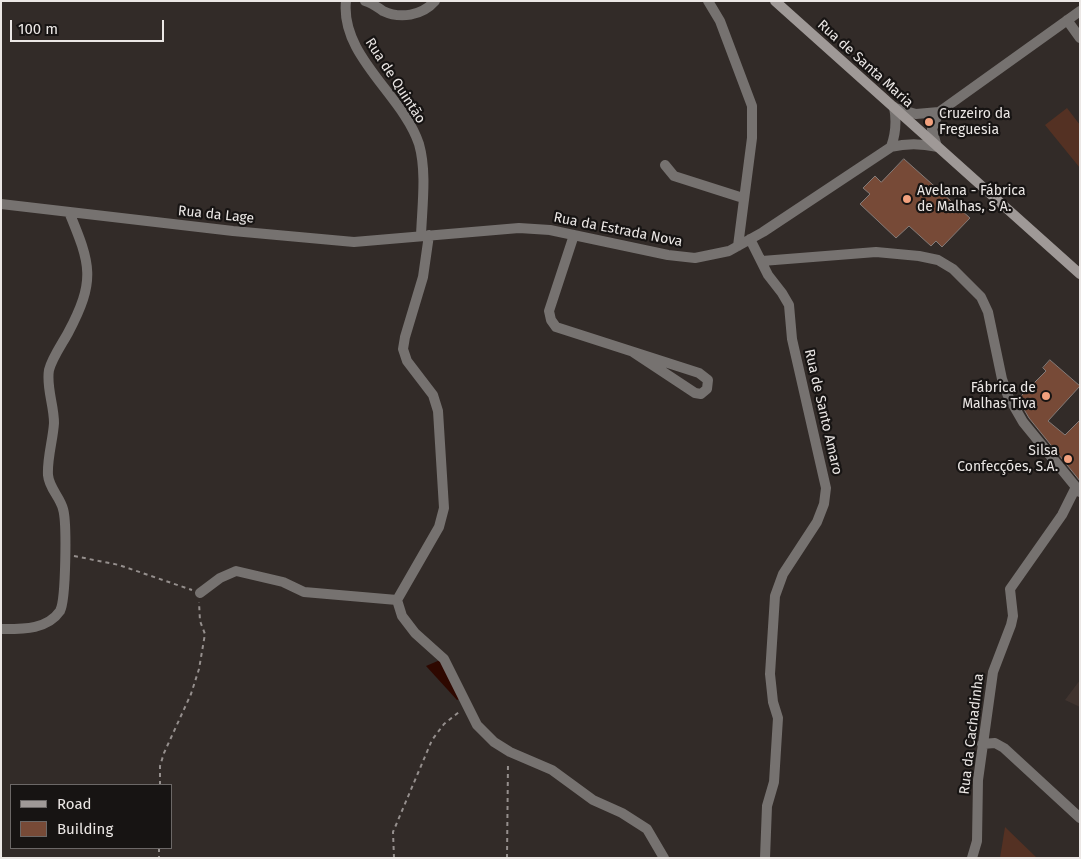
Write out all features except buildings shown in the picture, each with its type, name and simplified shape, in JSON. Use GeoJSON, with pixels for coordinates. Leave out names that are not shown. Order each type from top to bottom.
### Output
{"type":"FeatureCollection","features":[{"type":"Feature","properties":{"kind":"main road","name":"Rua de Santa Maria"},"geometry":{"type":"LineString","coordinates":[[775,1],[1080,274]]}},
{"type":"Feature","properties":{"kind":"street","name":"Rua de Quintão"},"geometry":{"type":"LineString","coordinates":[[346,1],[345,17],[349,35],[408,123],[418,143],[421,156],[425,236],[423,277],[404,337],[403,349],[406,361],[433,395],[438,411],[444,508],[439,527],[397,600]]}},
{"type":"Feature","properties":{"kind":"street"},"geometry":{"type":"LineString","coordinates":[[365,1],[385,12],[401,15],[417,14],[435,1]]}},
{"type":"Feature","properties":{"kind":"street"},"geometry":{"type":"LineString","coordinates":[[708,1],[720,21],[752,106],[752,138],[738,246]]}},
{"type":"Feature","properties":{"kind":"street"},"geometry":{"type":"LineString","coordinates":[[939,112],[932,129],[937,147],[914,143],[891,148],[896,128],[894,107],[916,114],[939,112],[1080,11]]}},
{"type":"Feature","properties":{"kind":"street"},"geometry":{"type":"LineString","coordinates":[[1067,20],[1080,38]]}},
{"type":"Feature","properties":{"kind":"street","name":"Rua da Estrada Nova"},"geometry":{"type":"LineString","coordinates":[[425,236],[519,228],[550,230],[668,255],[695,258],[712,256],[750,239],[891,148]]}},
{"type":"Feature","properties":{"kind":"street"},"geometry":{"type":"LineString","coordinates":[[664,165],[674,176],[743,198]]}},
{"type":"Feature","properties":{"kind":"street","name":"Rua da Lage"},"geometry":{"type":"LineString","coordinates":[[1,204],[321,240],[354,242],[425,236]]}},
{"type":"Feature","properties":{"kind":"street"},"geometry":{"type":"LineString","coordinates":[[1,629],[33,628],[50,622],[61,609],[64,511],[48,476],[54,422],[50,369],[77,316],[86,294],[89,277],[88,260],[69,212]]}},
{"type":"Feature","properties":{"kind":"street"},"geometry":{"type":"LineString","coordinates":[[574,235],[549,311],[551,320],[556,327],[699,373],[708,380],[707,389],[701,394],[695,393],[633,352]]}},
{"type":"Feature","properties":{"kind":"street","name":"Rua de Santo Amaro"},"geometry":{"type":"LineString","coordinates":[[750,239],[768,275],[789,305],[792,339],[826,488],[824,504],[817,522],[783,574],[775,596],[770,674],[778,728],[774,782],[766,806],[764,858]]}},
{"type":"Feature","properties":{"kind":"street"},"geometry":{"type":"LineString","coordinates":[[762,261],[876,252],[938,260],[953,269],[981,297],[988,312],[1002,379],[1008,396],[1023,422],[1078,489]]}},
{"type":"Feature","properties":{"kind":"street","name":"Rua da Cachadinha"},"geometry":{"type":"LineString","coordinates":[[972,858],[977,841],[978,780],[993,672],[1012,625],[1010,589],[1078,489]]}},
{"type":"Feature","properties":{"kind":"street"},"geometry":{"type":"LineString","coordinates":[[200,593],[220,578],[236,571],[283,582],[304,592],[397,600],[402,616],[415,633],[444,660],[477,725],[494,742],[510,752],[552,770],[593,800],[622,813],[647,829],[664,858]]}},
{"type":"Feature","properties":{"kind":"street"},"geometry":{"type":"LineString","coordinates":[[982,744],[995,743],[1004,748],[1080,818]]}},
{"type":"Feature","properties":{"kind":"path"},"geometry":{"type":"LineString","coordinates":[[64,555],[84,557],[119,565],[200,593],[200,621],[205,634],[199,669],[191,694],[160,766],[160,784]]}},
{"type":"Feature","properties":{"kind":"path"},"geometry":{"type":"LineString","coordinates":[[394,858],[393,832],[432,740],[444,724],[468,707]]}},
{"type":"Feature","properties":{"kind":"path"},"geometry":{"type":"LineString","coordinates":[[507,858],[508,762],[510,752]]}},
{"type":"Feature","properties":{"kind":"shaded area"},"geometry":{"type":"Polygon","coordinates":[[[1067,108],[1080,125],[1080,168],[1045,125],[1067,108]]]}},
{"type":"Feature","properties":{"kind":"shaded area"},"geometry":{"type":"Polygon","coordinates":[[[440,660],[460,699],[457,700],[426,666],[440,660]]]}},
{"type":"Feature","properties":{"kind":"shaded area"},"geometry":{"type":"Polygon","coordinates":[[[1080,680],[1080,707],[1065,700],[1080,680]]]}},
{"type":"Feature","properties":{"kind":"shaded area"},"geometry":{"type":"Polygon","coordinates":[[[1005,827],[1037,858],[1000,858],[1005,827]]]}},
{"type":"Feature","properties":{"kind":"place","name":"Cruzeiro da Freguesia"},"geometry":{"type":"Point","coordinates":[929,122]}},
{"type":"Feature","properties":{"kind":"place","name":"Avelana - Fábrica de Malhas, S A."},"geometry":{"type":"Point","coordinates":[907,199]}},
{"type":"Feature","properties":{"kind":"place","name":"Fábrica de Malhas Tiva"},"geometry":{"type":"Point","coordinates":[1046,396]}},
{"type":"Feature","properties":{"kind":"place","name":"Silsa Confecções, S.A."},"geometry":{"type":"Point","coordinates":[1068,459]}}]}
